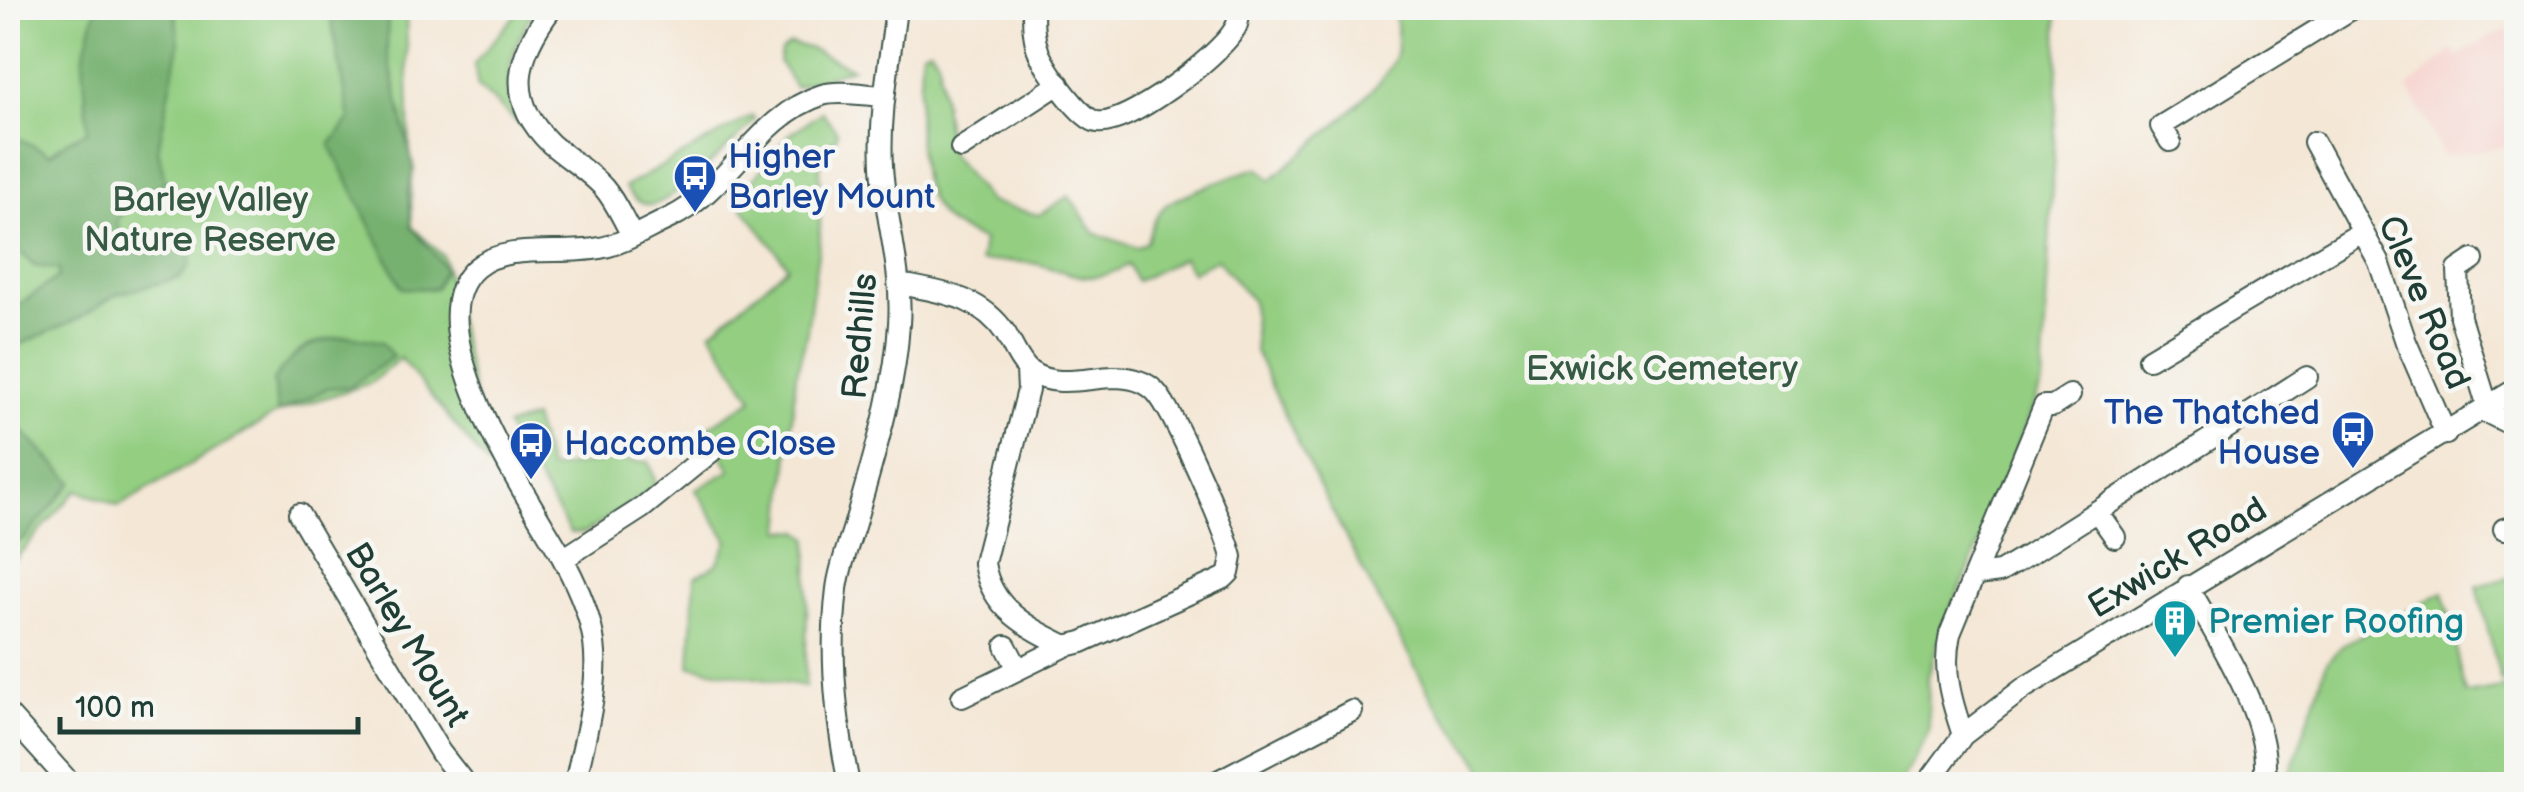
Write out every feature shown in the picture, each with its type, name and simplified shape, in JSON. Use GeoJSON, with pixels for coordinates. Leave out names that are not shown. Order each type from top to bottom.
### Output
{"type":"FeatureCollection","features":[{"type":"Feature","properties":{"kind":"street"},"geometry":{"type":"LineString","coordinates":[[552,8],[527,46],[521,63],[523,104],[549,142],[606,191],[632,235]]}},
{"type":"Feature","properties":{"kind":"street","name":"Redhills"},"geometry":{"type":"LineString","coordinates":[[849,784],[834,676],[837,585],[890,398],[899,324],[900,284],[882,171],[883,96],[896,8]]}},
{"type":"Feature","properties":{"kind":"street"},"geometry":{"type":"LineString","coordinates":[[1032,8],[1040,56],[1088,119],[1101,123],[1121,119],[1212,56],[1234,30],[1239,8]]}},
{"type":"Feature","properties":{"kind":"street"},"geometry":{"type":"LineString","coordinates":[[2162,128],[2287,51],[2341,10]]}},
{"type":"Feature","properties":{"kind":"street"},"geometry":{"type":"LineString","coordinates":[[961,148],[1060,84]]}},
{"type":"Feature","properties":{"kind":"street"},"geometry":{"type":"LineString","coordinates":[[575,784],[592,702],[594,642],[563,559],[495,442],[462,359],[457,302],[470,274],[497,256],[606,247],[676,215],[724,178],[790,112],[824,94],[883,96]]}},
{"type":"Feature","properties":{"kind":"street","name":"Cleve Road"},"geometry":{"type":"LineString","coordinates":[[2314,142],[2386,278],[2406,342],[2446,434]]}},
{"type":"Feature","properties":{"kind":"street"},"geometry":{"type":"LineString","coordinates":[[2149,359],[2362,232]]}},
{"type":"Feature","properties":{"kind":"street"},"geometry":{"type":"LineString","coordinates":[[2473,260],[2458,270],[2458,304],[2486,410],[2516,428]]}},
{"type":"Feature","properties":{"kind":"street"},"geometry":{"type":"LineString","coordinates":[[900,284],[947,293],[988,312],[1028,370],[1028,390],[984,563],[990,588],[1007,612],[1025,626],[1066,646]]}},
{"type":"Feature","properties":{"kind":"street"},"geometry":{"type":"LineString","coordinates":[[962,697],[1229,573],[1232,556],[1169,414],[1154,390],[1130,378],[1060,381],[1028,370]]}},
{"type":"Feature","properties":{"kind":"street"},"geometry":{"type":"LineString","coordinates":[[1977,575],[2000,572],[2098,513],[2295,378]]}},
{"type":"Feature","properties":{"kind":"street","name":"Exwick Road"},"geometry":{"type":"LineString","coordinates":[[1927,784],[1963,735],[2024,688],[2486,410],[2516,388]]}},
{"type":"Feature","properties":{"kind":"street"},"geometry":{"type":"LineString","coordinates":[[1963,735],[1950,695],[1945,657],[1950,634],[2044,406],[2054,406],[2070,395]]}},
{"type":"Feature","properties":{"kind":"street"},"geometry":{"type":"LineString","coordinates":[[563,559],[642,508],[712,452]]}},
{"type":"Feature","properties":{"kind":"street"},"geometry":{"type":"LineString","coordinates":[[2098,513],[2114,537]]}},
{"type":"Feature","properties":{"kind":"street","name":"Barley Mount"},"geometry":{"type":"LineString","coordinates":[[299,514],[440,752],[465,784]]}},
{"type":"Feature","properties":{"kind":"street"},"geometry":{"type":"LineString","coordinates":[[2188,586],[2218,640],[2260,734],[2266,768],[2262,784]]}},
{"type":"Feature","properties":{"kind":"street"},"geometry":{"type":"LineString","coordinates":[[1006,646],[1018,669]]}},
{"type":"Feature","properties":{"kind":"street"},"geometry":{"type":"LineString","coordinates":[[1212,784],[1352,711]]}},
{"type":"Feature","properties":{"kind":"street"},"geometry":{"type":"LineString","coordinates":[[8,714],[70,784]]}},
{"type":"Feature","properties":{"kind":"shaded area"},"geometry":{"type":"Polygon","coordinates":[[[2508,30],[2516,65],[2516,145],[2444,156],[2408,88],[2452,50],[2457,57],[2490,36],[2508,30]]]}},
{"type":"Feature","properties":{"kind":"green space","name":"Barley Valley Nature Reserve"},"geometry":{"type":"Polygon","coordinates":[[[8,8],[406,8],[412,227],[443,256],[490,468],[400,358],[371,383],[278,413],[119,506],[77,490],[14,560],[8,556],[8,8]]]}},
{"type":"Feature","properties":{"kind":"green space"},"geometry":{"type":"Polygon","coordinates":[[[96,8],[175,8],[179,45],[158,149],[165,182],[131,204],[117,220],[125,251],[182,246],[191,255],[190,265],[180,278],[117,294],[78,319],[8,350],[8,313],[58,277],[59,269],[34,266],[8,240],[8,133],[50,154],[88,131],[83,59],[96,8]]]}},
{"type":"Feature","properties":{"kind":"green space"},"geometry":{"type":"Polygon","coordinates":[[[329,8],[388,8],[387,51],[414,169],[408,193],[412,227],[445,268],[435,289],[402,288],[330,145],[350,119],[329,8]]]}},
{"type":"Feature","properties":{"kind":"green space"},"geometry":{"type":"Polygon","coordinates":[[[521,8],[535,8],[510,67],[510,98],[524,128],[478,87],[474,64],[521,8]]]}},
{"type":"Feature","properties":{"kind":"green space","name":"Exwick Cemetery"},"geometry":{"type":"Polygon","coordinates":[[[1395,8],[2057,8],[2058,69],[2042,384],[1943,626],[1928,677],[1929,731],[1900,784],[1495,784],[1434,701],[1369,582],[1255,351],[1252,301],[1217,259],[1191,272],[1183,258],[1137,281],[1128,265],[1092,277],[1030,263],[980,261],[983,241],[947,222],[929,196],[918,134],[922,51],[930,48],[938,59],[949,152],[989,202],[1039,215],[1069,196],[1094,233],[1137,248],[1147,242],[1155,219],[1170,203],[1259,168],[1271,180],[1341,120],[1377,84],[1396,54],[1395,8]]]}},
{"type":"Feature","properties":{"kind":"green space"},"geometry":{"type":"Polygon","coordinates":[[[790,44],[809,48],[852,68],[795,87],[779,62],[781,51],[790,44]]]}},
{"type":"Feature","properties":{"kind":"green space"},"geometry":{"type":"Polygon","coordinates":[[[822,112],[837,131],[836,138],[820,153],[820,238],[806,337],[796,375],[782,530],[800,531],[809,538],[805,687],[690,666],[695,577],[717,564],[728,541],[696,490],[731,470],[705,429],[753,399],[711,332],[788,266],[734,196],[751,182],[789,135],[822,112]]]}},
{"type":"Feature","properties":{"kind":"green space"},"geometry":{"type":"Polygon","coordinates":[[[752,116],[755,120],[720,155],[672,195],[650,205],[632,196],[625,187],[752,116]]]}},
{"type":"Feature","properties":{"kind":"green space"},"geometry":{"type":"Polygon","coordinates":[[[349,336],[382,342],[393,357],[350,387],[329,388],[278,413],[273,380],[290,360],[313,344],[349,336]]]}},
{"type":"Feature","properties":{"kind":"green space"},"geometry":{"type":"Polygon","coordinates":[[[8,417],[73,482],[25,538],[10,547],[8,417]]]}},
{"type":"Feature","properties":{"kind":"green space"},"geometry":{"type":"Polygon","coordinates":[[[533,418],[549,469],[612,460],[649,462],[655,481],[652,490],[585,533],[570,533],[534,473],[521,460],[506,426],[533,418]]]}},
{"type":"Feature","properties":{"kind":"green space"},"geometry":{"type":"Polygon","coordinates":[[[2516,576],[2516,678],[2501,682],[2477,586],[2516,576]]]}},
{"type":"Feature","properties":{"kind":"green space"},"geometry":{"type":"Polygon","coordinates":[[[2444,592],[2466,694],[2516,686],[2516,784],[2287,784],[2327,662],[2344,644],[2444,592]]]}},
{"type":"Feature","properties":{"kind":"place","name":"Higher Barley Mount"},"geometry":{"type":"Point","coordinates":[695,214]}},
{"type":"Feature","properties":{"kind":"place","name":"The Thatched House"},"geometry":{"type":"Point","coordinates":[2353,470]}},
{"type":"Feature","properties":{"kind":"place","name":"Haccombe Close"},"geometry":{"type":"Point","coordinates":[531,481]}},
{"type":"Feature","properties":{"kind":"place","name":"Premier Roofing"},"geometry":{"type":"Point","coordinates":[2175,659]}}]}
